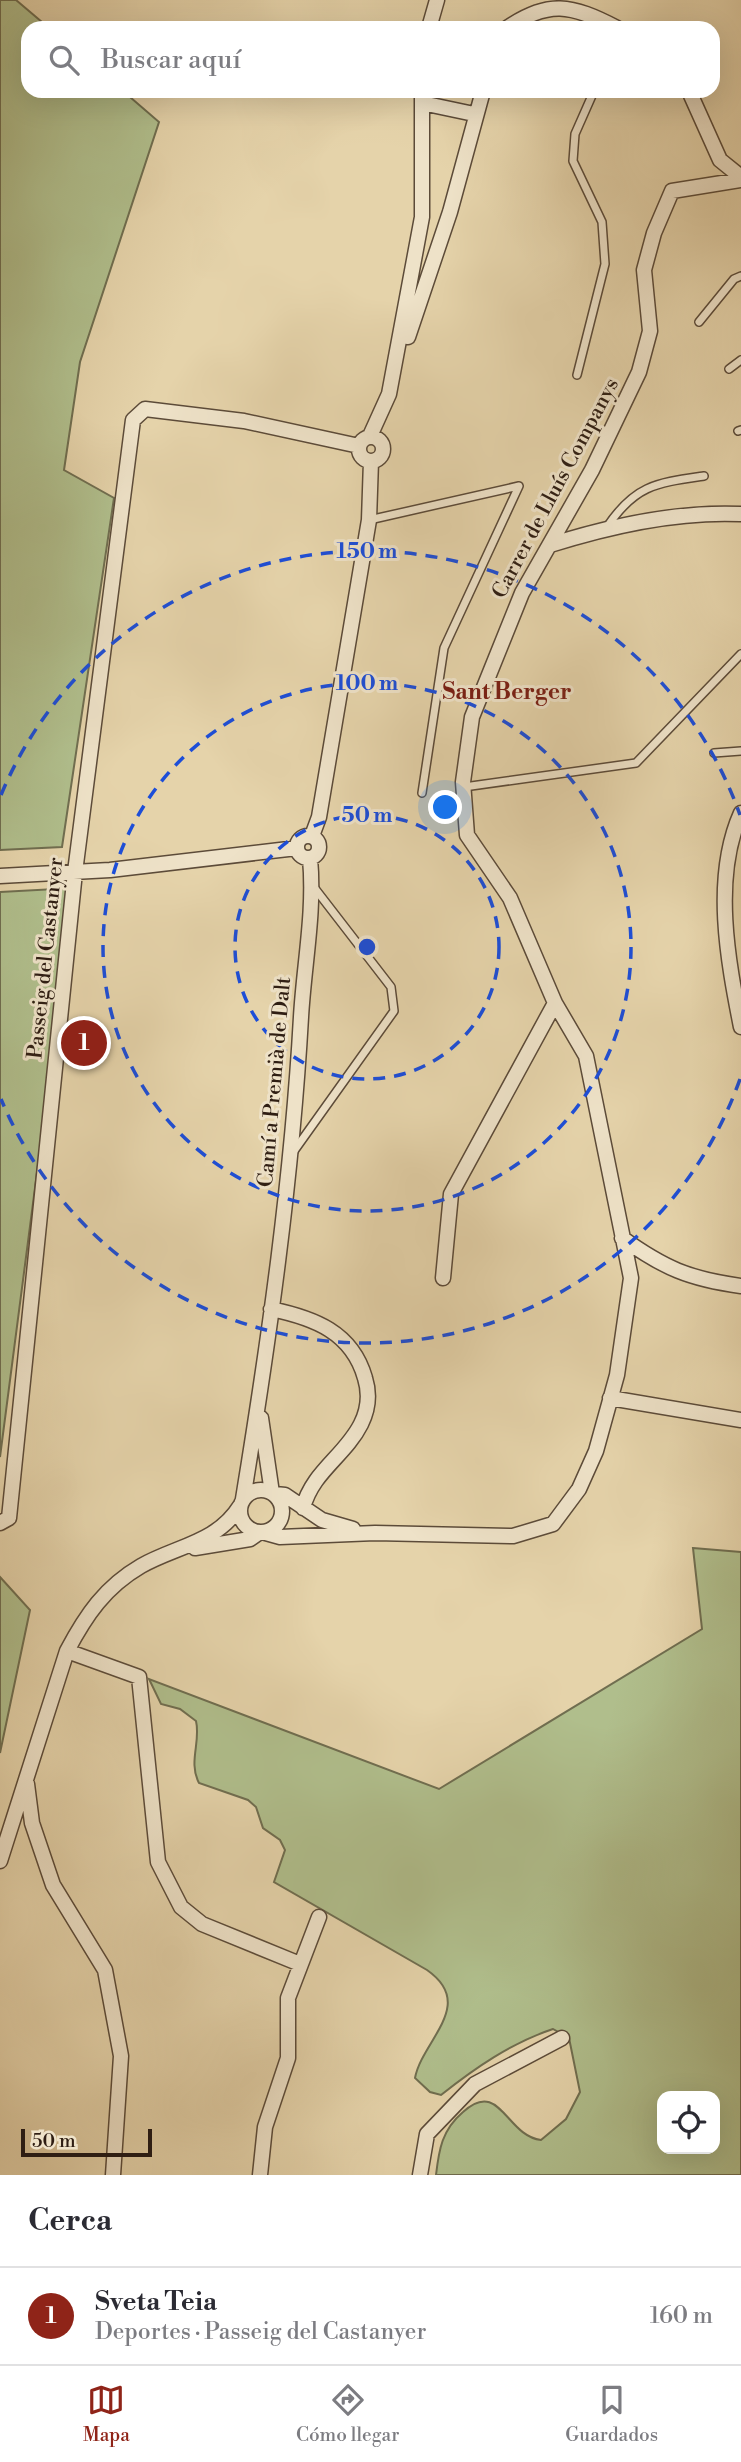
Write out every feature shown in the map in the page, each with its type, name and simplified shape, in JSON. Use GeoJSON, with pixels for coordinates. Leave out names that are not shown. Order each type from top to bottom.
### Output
{"type":"FeatureCollection","features":[{"type":"Feature","properties":{"kind":"street"},"geometry":{"type":"LineString","coordinates":[[431,21],[437,0]]}},
{"type":"Feature","properties":{"kind":"street"},"geometry":{"type":"LineString","coordinates":[[515,21],[535,4],[564,2],[603,21]]}},
{"type":"Feature","properties":{"kind":"street"},"geometry":{"type":"LineString","coordinates":[[389,394],[422,216],[422,98]]}},
{"type":"Feature","properties":{"kind":"street"},"geometry":{"type":"LineString","coordinates":[[425,98],[474,114]]}},
{"type":"Feature","properties":{"kind":"street"},"geometry":{"type":"LineString","coordinates":[[364,441],[380,440],[383,448],[379,458],[372,461],[363,459],[364,441],[389,394],[450,212],[480,98]]}},
{"type":"Feature","properties":{"kind":"street","name":"Carrer de Lluís Companys"},"geometry":{"type":"LineString","coordinates":[[692,98],[720,160],[741,179]]}},
{"type":"Feature","properties":{"kind":"street","name":"Carrer de Lluís Companys"},"geometry":{"type":"LineString","coordinates":[[375,1533],[513,1536],[553,1524],[579,1489],[596,1451],[610,1398],[631,1278],[586,1056],[555,1003],[510,898],[467,835],[464,787],[472,717],[522,593],[592,470],[639,372],[650,331],[644,270],[654,233],[672,191],[741,179]]}},
{"type":"Feature","properties":{"kind":"street","name":"Passeig del Castanyer"},"geometry":{"type":"LineString","coordinates":[[4,1521],[75,872],[133,420],[145,409],[244,421],[364,441]]}},
{"type":"Feature","properties":{"kind":"street"},"geometry":{"type":"LineString","coordinates":[[312,836],[319,817],[369,520],[372,461]]}},
{"type":"Feature","properties":{"kind":"street"},"geometry":{"type":"LineString","coordinates":[[550,545],[607,527],[722,513],[741,514]]}},
{"type":"Feature","properties":{"kind":"street"},"geometry":{"type":"LineString","coordinates":[[741,813],[735,826],[725,894],[727,958],[741,1027]]}},
{"type":"Feature","properties":{"kind":"street"},"geometry":{"type":"LineString","coordinates":[[312,836],[318,841],[320,848],[310,858],[300,855],[297,848],[301,838],[312,836]]}},
{"type":"Feature","properties":{"kind":"street"},"geometry":{"type":"LineString","coordinates":[[0,876],[75,872],[297,848]]}},
{"type":"Feature","properties":{"kind":"street","name":"Camí a Premià de Dalt"},"geometry":{"type":"LineString","coordinates":[[241,1502],[259,1402],[299,1081],[312,885],[310,858]]}},
{"type":"Feature","properties":{"kind":"street"},"geometry":{"type":"LineString","coordinates":[[443,1278],[452,1194],[555,1003]]}},
{"type":"Feature","properties":{"kind":"street"},"geometry":{"type":"LineString","coordinates":[[622,1238],[657,1263],[701,1281],[741,1286]]}},
{"type":"Feature","properties":{"kind":"street"},"geometry":{"type":"LineString","coordinates":[[271,1309],[309,1317],[342,1337],[360,1359],[370,1396],[361,1424],[342,1450],[318,1474],[307,1493],[303,1508]]}},
{"type":"Feature","properties":{"kind":"street"},"geometry":{"type":"LineString","coordinates":[[610,1398],[741,1420]]}},
{"type":"Feature","properties":{"kind":"street","name":"Camí a Premià de Dalt"},"geometry":{"type":"LineString","coordinates":[[259,1402],[273,1493]]}},
{"type":"Feature","properties":{"kind":"street"},"geometry":{"type":"LineString","coordinates":[[0,1861],[65,1657],[99,1598],[141,1566],[214,1534],[230,1522],[241,1502],[254,1490],[285,1495],[303,1508],[340,1527],[375,1533]]}},
{"type":"Feature","properties":{"kind":"street"},"geometry":{"type":"LineString","coordinates":[[176,1551],[250,1539],[261,1532],[270,1531],[280,1521],[282,1507],[273,1493]]}},
{"type":"Feature","properties":{"kind":"street"},"geometry":{"type":"LineString","coordinates":[[241,1502],[244,1524],[280,1537],[375,1533]]}},
{"type":"Feature","properties":{"kind":"street"},"geometry":{"type":"LineString","coordinates":[[65,1657],[139,1677],[158,1862],[181,1907],[202,1924],[300,1964]]}},
{"type":"Feature","properties":{"kind":"street"},"geometry":{"type":"LineString","coordinates":[[26,1777],[32,1824],[53,1885],[105,1970],[121,2056],[113,2175]]}},
{"type":"Feature","properties":{"kind":"street"},"geometry":{"type":"LineString","coordinates":[[260,2175],[265,2127],[288,2058],[288,1998],[319,1917]]}},
{"type":"Feature","properties":{"kind":"street"},"geometry":{"type":"LineString","coordinates":[[419,2175],[427,2134],[475,2084],[562,2038]]}},
{"type":"Feature","properties":{"kind":"lane"},"geometry":{"type":"LineString","coordinates":[[577,375],[605,264],[602,222],[573,161],[575,134],[591,98]]}},
{"type":"Feature","properties":{"kind":"lane"},"geometry":{"type":"LineString","coordinates":[[699,322],[734,279],[741,276]]}},
{"type":"Feature","properties":{"kind":"lane"},"geometry":{"type":"LineString","coordinates":[[729,369],[741,360]]}},
{"type":"Feature","properties":{"kind":"lane"},"geometry":{"type":"LineString","coordinates":[[607,527],[624,501],[660,482],[704,476]]}},
{"type":"Feature","properties":{"kind":"lane"},"geometry":{"type":"LineString","coordinates":[[369,520],[520,486],[444,648],[422,793]]}},
{"type":"Feature","properties":{"kind":"lane"},"geometry":{"type":"LineString","coordinates":[[464,787],[636,763],[741,654]]}},
{"type":"Feature","properties":{"kind":"lane"},"geometry":{"type":"LineString","coordinates":[[714,753],[741,751]]}},
{"type":"Feature","properties":{"kind":"lane"},"geometry":{"type":"LineString","coordinates":[[289,1158],[394,1011],[391,987],[312,885]]}},
{"type":"Feature","properties":{"kind":"green space"},"geometry":{"type":"Polygon","coordinates":[[[0,0],[16,0],[41,21],[21,21],[21,98],[131,98],[159,122],[80,362],[64,470],[114,498],[62,847],[0,850],[0,0]]]}},
{"type":"Feature","properties":{"kind":"green space"},"geometry":{"type":"Polygon","coordinates":[[[74,888],[0,1457],[0,892],[74,888]]]}},
{"type":"Feature","properties":{"kind":"green space"},"geometry":{"type":"Polygon","coordinates":[[[693,1548],[741,1552],[741,2175],[436,2175],[440,2148],[446,2133],[463,2112],[476,2103],[486,2101],[495,2105],[519,2129],[541,2140],[566,2119],[580,2092],[569,2038],[553,2029],[494,2057],[441,2095],[430,2092],[415,2078],[447,2010],[447,1996],[441,1983],[427,1970],[274,1882],[285,1850],[280,1840],[263,1828],[256,1807],[248,1800],[199,1783],[195,1767],[196,1721],[180,1709],[161,1704],[149,1679],[439,1789],[702,1629],[693,1548]]]}},
{"type":"Feature","properties":{"kind":"green space"},"geometry":{"type":"Polygon","coordinates":[[[0,1577],[30,1610],[0,1753],[0,1577]]]}},
{"type":"Feature","properties":{"kind":"place","name":"Sveta Teia"},"geometry":{"type":"Point","coordinates":[84,1043]}},
{"type":"Feature","properties":{"kind":"district","name":"Sant Berger"},"geometry":{"type":"Point","coordinates":[507,691]}}]}
